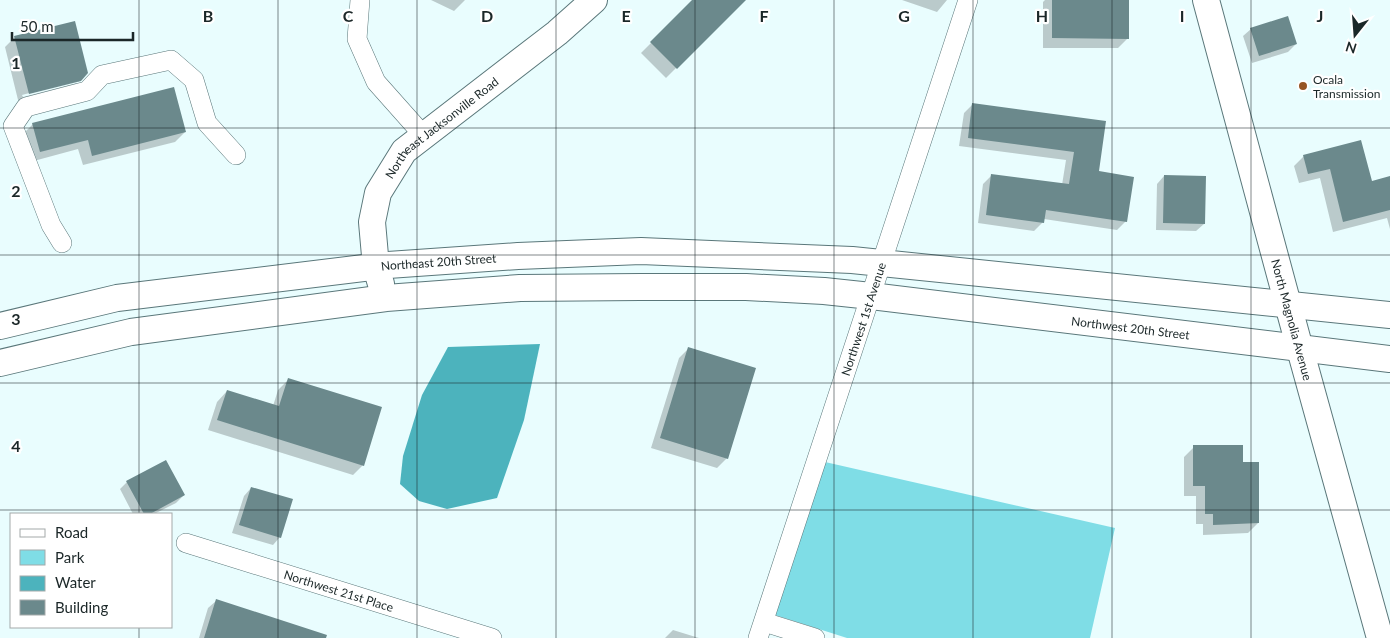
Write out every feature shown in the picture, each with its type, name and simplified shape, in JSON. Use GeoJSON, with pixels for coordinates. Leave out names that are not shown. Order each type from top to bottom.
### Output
{"type":"FeatureCollection","features":[{"type":"Feature","properties":{"kind":"main road","name":"Northeast Jacksonville Road"},"geometry":{"type":"LineString","coordinates":[[386,298],[376,267],[372,222],[378,193],[404,151],[557,33],[594,0]]}},
{"type":"Feature","properties":{"kind":"main road","name":"North Magnolia Avenue"},"geometry":{"type":"LineString","coordinates":[[1206,0],[1380,638]]}},
{"type":"Feature","properties":{"kind":"main road","name":"Northeast 20th Street"},"geometry":{"type":"LineString","coordinates":[[0,326],[117,298],[376,267],[518,256],[641,252],[852,260],[883,263]]}},
{"type":"Feature","properties":{"kind":"main road"},"geometry":{"type":"LineString","coordinates":[[883,263],[1289,303],[1390,315]]}},
{"type":"Feature","properties":{"kind":"main road"},"geometry":{"type":"LineString","coordinates":[[0,363],[131,332],[386,298],[520,288],[746,286],[824,290],[871,296]]}},
{"type":"Feature","properties":{"kind":"main road","name":"Northwest 20th Street"},"geometry":{"type":"LineString","coordinates":[[871,296],[1390,359]]}},
{"type":"Feature","properties":{"kind":"street"},"geometry":{"type":"LineString","coordinates":[[360,0],[357,39],[376,82],[424,136]]}},
{"type":"Feature","properties":{"kind":"street","name":"Northwest 1st Avenue"},"geometry":{"type":"LineString","coordinates":[[761,630],[968,0]]}},
{"type":"Feature","properties":{"kind":"street"},"geometry":{"type":"LineString","coordinates":[[62,243],[50,224],[13,126],[26,107],[87,91],[102,74],[171,60],[194,80],[207,123],[236,156]]}},
{"type":"Feature","properties":{"kind":"street","name":"Northwest 21st Place"},"geometry":{"type":"LineString","coordinates":[[186,543],[492,638]]}},
{"type":"Feature","properties":{"kind":"street"},"geometry":{"type":"LineString","coordinates":[[761,630],[815,638]]}},
{"type":"Feature","properties":{"kind":"green space"},"geometry":{"type":"Polygon","coordinates":[[[825,462],[1115,528],[1090,638],[847,638],[775,615],[825,462]]]}},
{"type":"Feature","properties":{"kind":"water"},"geometry":{"type":"Polygon","coordinates":[[[540,344],[524,420],[497,498],[447,509],[419,501],[400,484],[403,456],[422,395],[448,347],[540,344]]]}},
{"type":"Feature","properties":{"kind":"building"},"geometry":{"type":"Polygon","coordinates":[[[692,0],[746,0],[677,69],[650,42],[692,0]]]}},
{"type":"Feature","properties":{"kind":"building"},"geometry":{"type":"Polygon","coordinates":[[[1052,0],[1129,0],[1129,39],[1052,38],[1052,0]]]}},
{"type":"Feature","properties":{"kind":"building"},"geometry":{"type":"Polygon","coordinates":[[[1288,16],[1297,44],[1259,56],[1250,28],[1288,16]]]}},
{"type":"Feature","properties":{"kind":"building"},"geometry":{"type":"Polygon","coordinates":[[[75,21],[88,73],[81,81],[29,94],[14,36],[75,21]]]}},
{"type":"Feature","properties":{"kind":"building"},"geometry":{"type":"Polygon","coordinates":[[[174,87],[186,132],[92,156],[88,140],[40,152],[32,123],[174,87]]]}},
{"type":"Feature","properties":{"kind":"building"},"geometry":{"type":"Polygon","coordinates":[[[972,103],[1106,121],[1099,171],[1134,177],[1127,222],[1046,210],[1044,223],[986,215],[991,174],[1069,184],[1074,152],[968,138],[972,103]]]}},
{"type":"Feature","properties":{"kind":"building"},"geometry":{"type":"Polygon","coordinates":[[[1361,140],[1372,181],[1390,176],[1390,210],[1343,222],[1330,169],[1308,174],[1303,155],[1361,140]]]}},
{"type":"Feature","properties":{"kind":"building"},"geometry":{"type":"Polygon","coordinates":[[[1164,175],[1206,176],[1205,224],[1163,223],[1164,175]]]}},
{"type":"Feature","properties":{"kind":"building"},"geometry":{"type":"Polygon","coordinates":[[[688,347],[756,368],[728,459],[660,438],[688,347]]]}},
{"type":"Feature","properties":{"kind":"building"},"geometry":{"type":"Polygon","coordinates":[[[288,378],[382,407],[364,466],[217,420],[227,390],[279,406],[288,378]]]}},
{"type":"Feature","properties":{"kind":"building"},"geometry":{"type":"Polygon","coordinates":[[[1193,445],[1243,445],[1243,462],[1259,462],[1259,523],[1213,525],[1213,514],[1205,514],[1205,486],[1193,486],[1193,445]]]}},
{"type":"Feature","properties":{"kind":"building"},"geometry":{"type":"Polygon","coordinates":[[[166,460],[185,495],[152,513],[143,513],[126,481],[166,460]]]}},
{"type":"Feature","properties":{"kind":"building"},"geometry":{"type":"Polygon","coordinates":[[[251,487],[293,499],[281,538],[239,525],[251,487]]]}},
{"type":"Feature","properties":{"kind":"building"},"geometry":{"type":"Polygon","coordinates":[[[216,599],[327,635],[326,638],[204,638],[216,599]]]}},
{"type":"Feature","properties":{"kind":"place","name":"Ocala Transmission"},"geometry":{"type":"Point","coordinates":[1303,86]}}]}
